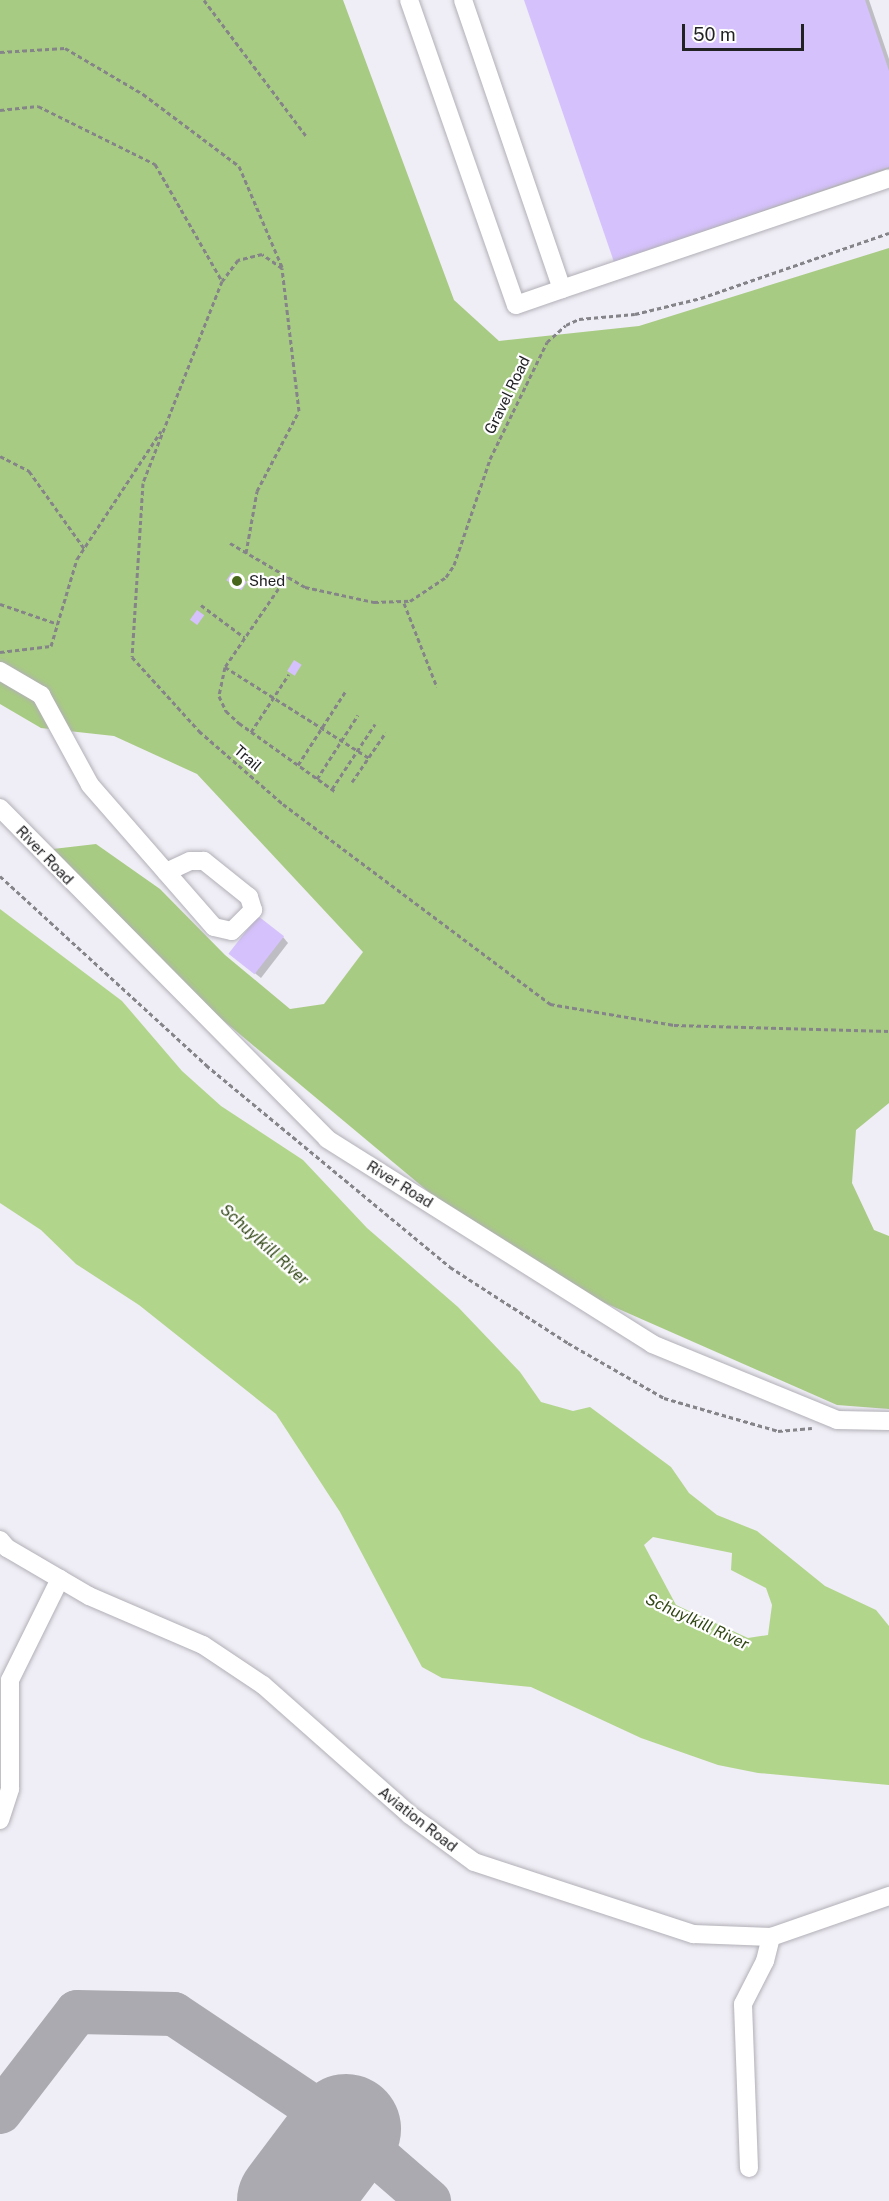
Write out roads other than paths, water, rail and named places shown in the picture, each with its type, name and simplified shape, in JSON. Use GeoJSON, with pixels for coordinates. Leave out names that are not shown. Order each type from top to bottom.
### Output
{"type":"FeatureCollection","features":[{"type":"Feature","properties":{"kind":"street"},"geometry":{"type":"LineString","coordinates":[[409,0],[516,305],[889,178]]}},
{"type":"Feature","properties":{"kind":"street"},"geometry":{"type":"LineString","coordinates":[[463,0],[562,289]]}},
{"type":"Feature","properties":{"kind":"street"},"geometry":{"type":"LineString","coordinates":[[0,671],[41,695],[90,785],[166,873],[222,932],[232,931],[253,910],[249,897],[204,861],[190,861],[166,873]]}},
{"type":"Feature","properties":{"kind":"street","name":"River Road"},"geometry":{"type":"LineString","coordinates":[[0,808],[327,1139],[652,1344],[837,1420],[889,1420]]}},
{"type":"Feature","properties":{"kind":"street","name":"Aviation Road"},"geometry":{"type":"LineString","coordinates":[[2,1547],[89,1596],[203,1646],[263,1685],[410,1815],[474,1862],[693,1934],[771,1937],[889,1896]]}},
{"type":"Feature","properties":{"kind":"street"},"geometry":{"type":"LineString","coordinates":[[0,1820],[10,1789],[10,1680],[60,1579]]}},
{"type":"Feature","properties":{"kind":"street"},"geometry":{"type":"LineString","coordinates":[[749,2168],[743,2004],[765,1961],[771,1937]]}},
{"type":"Feature","properties":{"kind":"water","name":"Schuylkill River"},"geometry":{"type":"Polygon","coordinates":[[[0,909],[122,1001],[182,1071],[221,1106],[303,1160],[367,1228],[458,1307],[520,1372],[541,1402],[573,1411],[590,1407],[671,1467],[689,1493],[717,1515],[757,1531],[825,1586],[876,1610],[889,1626],[889,1785],[758,1773],[718,1765],[641,1738],[531,1687],[442,1678],[422,1667],[340,1512],[276,1414],[139,1305],[76,1264],[41,1230],[0,1203],[0,909]],[[653,1537],[644,1545],[676,1605],[748,1638],[768,1635],[772,1605],[766,1588],[731,1570],[732,1553],[653,1537]]]}},
{"type":"Feature","properties":{"kind":"place","name":"Shed"},"geometry":{"type":"Point","coordinates":[237,581]}}]}
